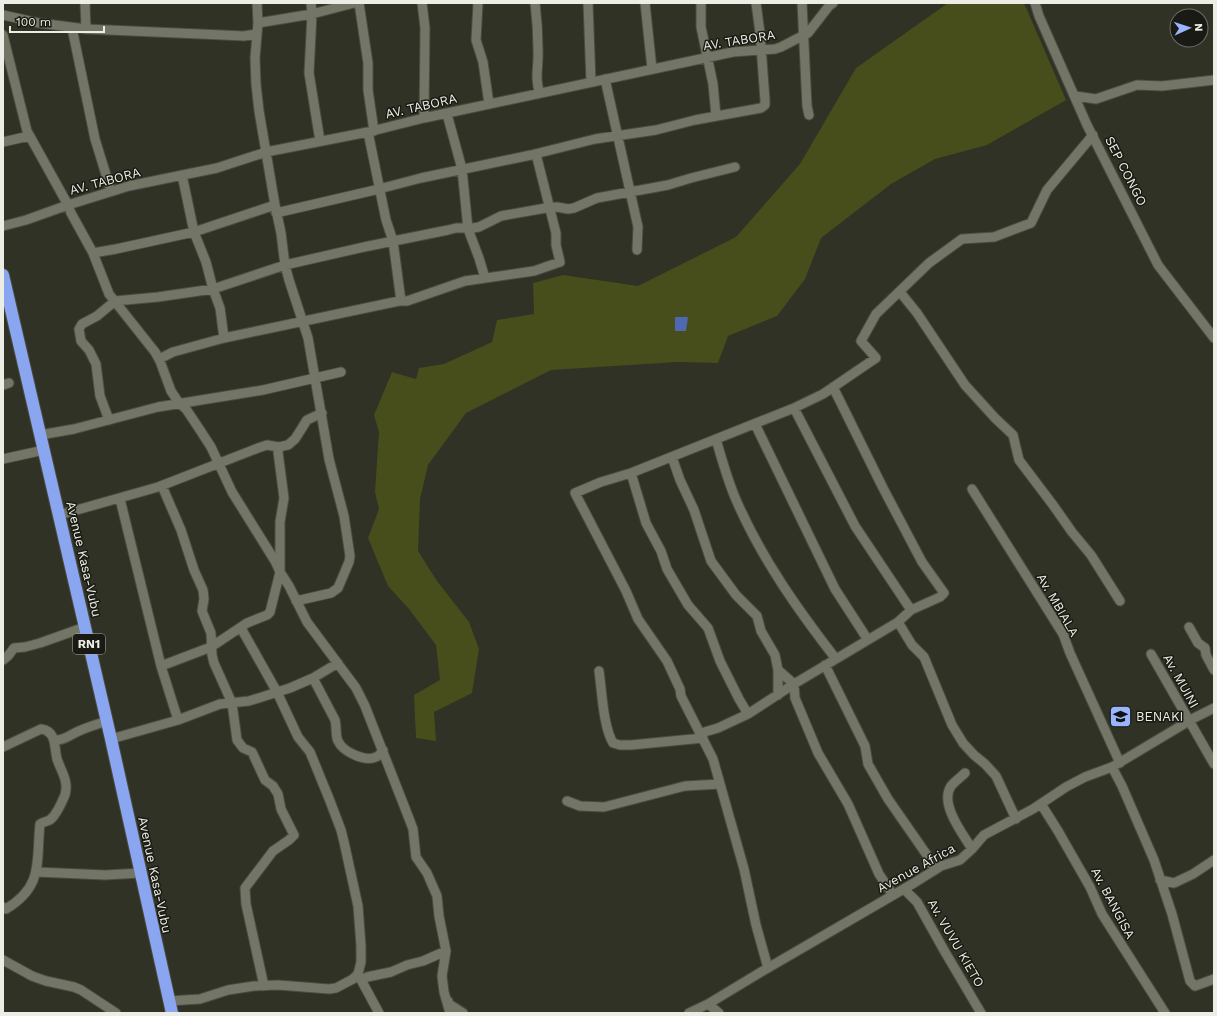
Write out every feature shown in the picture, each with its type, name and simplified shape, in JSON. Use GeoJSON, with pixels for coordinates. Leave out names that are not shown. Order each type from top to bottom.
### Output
{"type":"FeatureCollection","features":[{"type":"Feature","properties":{"kind":"highway","name":"Avenue Kasa-Vubu"},"geometry":{"type":"LineString","coordinates":[[3,275],[107,721],[170,1007]]}},
{"type":"Feature","properties":{"kind":"street"},"geometry":{"type":"LineString","coordinates":[[85,3],[86,29]]}},
{"type":"Feature","properties":{"kind":"street"},"geometry":{"type":"LineString","coordinates":[[257,3],[258,23],[256,34],[256,84],[285,265],[308,338],[329,459],[344,516],[349,545],[349,562],[338,588],[331,593],[296,602]]}},
{"type":"Feature","properties":{"kind":"street"},"geometry":{"type":"LineString","coordinates":[[311,3],[312,14],[309,73],[320,141]]}},
{"type":"Feature","properties":{"kind":"street"},"geometry":{"type":"LineString","coordinates":[[258,23],[312,14],[354,3]]}},
{"type":"Feature","properties":{"kind":"street"},"geometry":{"type":"LineString","coordinates":[[359,3],[368,63],[371,132],[386,220],[393,241],[401,301]]}},
{"type":"Feature","properties":{"kind":"street"},"geometry":{"type":"LineString","coordinates":[[422,3],[425,28],[424,118]]}},
{"type":"Feature","properties":{"kind":"street"},"geometry":{"type":"LineString","coordinates":[[478,3],[476,40],[483,62],[489,104]]}},
{"type":"Feature","properties":{"kind":"street"},"geometry":{"type":"LineString","coordinates":[[535,3],[538,22],[537,78],[540,93]]}},
{"type":"Feature","properties":{"kind":"street"},"geometry":{"type":"LineString","coordinates":[[588,3],[591,82]]}},
{"type":"Feature","properties":{"kind":"street"},"geometry":{"type":"LineString","coordinates":[[645,3],[652,69]]}},
{"type":"Feature","properties":{"kind":"street"},"geometry":{"type":"LineString","coordinates":[[701,3],[701,27],[713,84],[716,116]]}},
{"type":"Feature","properties":{"kind":"street"},"geometry":{"type":"LineString","coordinates":[[94,253],[116,250],[194,232],[276,209],[380,189],[421,178],[536,154],[595,139],[656,130],[695,120],[759,108],[765,105],[766,100],[756,3]]}},
{"type":"Feature","properties":{"kind":"street"},"geometry":{"type":"LineString","coordinates":[[802,3],[806,106],[809,115]]}},
{"type":"Feature","properties":{"kind":"street","name":"AV. TABORA"},"geometry":{"type":"LineString","coordinates":[[3,226],[40,216],[68,204],[111,191],[217,168],[266,152],[371,132],[424,118],[733,52],[778,49],[804,36],[811,30],[829,6],[833,3]]}},
{"type":"Feature","properties":{"kind":"street","name":"SEP CONGO"},"geometry":{"type":"LineString","coordinates":[[1035,3],[1039,16],[1093,135],[1158,265],[1214,338]]}},
{"type":"Feature","properties":{"kind":"street"},"geometry":{"type":"LineString","coordinates":[[3,15],[72,28],[244,36],[256,34]]}},
{"type":"Feature","properties":{"kind":"street"},"geometry":{"type":"LineString","coordinates":[[72,28],[95,139],[111,191]]}},
{"type":"Feature","properties":{"kind":"street"},"geometry":{"type":"LineString","coordinates":[[3,35],[29,136],[94,253],[105,286],[115,301],[152,347],[159,359],[169,388],[179,403],[186,409],[211,447],[232,492],[275,561],[304,618],[312,631],[356,688],[365,706],[413,829],[416,857],[427,873],[436,892],[446,951],[442,976],[444,992],[450,1013]]}},
{"type":"Feature","properties":{"kind":"street"},"geometry":{"type":"LineString","coordinates":[[605,80],[638,227],[636,250]]}},
{"type":"Feature","properties":{"kind":"street"},"geometry":{"type":"LineString","coordinates":[[1075,96],[1096,99],[1137,85],[1162,86],[1214,80]]}},
{"type":"Feature","properties":{"kind":"street"},"geometry":{"type":"LineString","coordinates":[[447,114],[462,169],[468,229],[485,278]]}},
{"type":"Feature","properties":{"kind":"street"},"geometry":{"type":"LineString","coordinates":[[768,968],[744,869],[714,759],[681,696],[678,684],[667,661],[638,619],[626,591],[575,493],[601,482],[631,473],[794,408],[823,394],[876,358],[861,341],[876,314],[929,263],[962,239],[994,237],[1031,223],[1047,190],[1093,135]]}},
{"type":"Feature","properties":{"kind":"street"},"geometry":{"type":"LineString","coordinates":[[3,142],[29,136]]}},
{"type":"Feature","properties":{"kind":"street"},"geometry":{"type":"LineString","coordinates":[[159,359],[172,352],[224,338],[418,298],[465,281],[534,271],[560,262],[556,245],[556,233],[536,154]]}},
{"type":"Feature","properties":{"kind":"street"},"geometry":{"type":"LineString","coordinates":[[109,420],[100,396],[96,364],[89,350],[82,341],[79,329],[82,324],[97,316],[115,301],[158,297],[213,289],[285,265],[456,228],[468,229],[479,227],[501,216],[549,207],[574,208],[597,198],[668,185],[735,167]]}},
{"type":"Feature","properties":{"kind":"street"},"geometry":{"type":"LineString","coordinates":[[182,175],[194,232],[206,262],[220,308],[224,338]]}},
{"type":"Feature","properties":{"kind":"street"},"geometry":{"type":"LineString","coordinates":[[900,292],[918,313],[965,385],[995,418],[1013,435],[1019,460],[1072,532],[1091,555],[1120,601]]}},
{"type":"Feature","properties":{"kind":"street"},"geometry":{"type":"LineString","coordinates":[[40,435],[74,429],[179,403],[263,390],[342,372]]}},
{"type":"Feature","properties":{"kind":"street"},"geometry":{"type":"LineString","coordinates":[[599,671],[607,727],[613,742],[620,745],[631,745],[702,736],[748,714],[836,658],[898,622],[911,610],[940,597],[944,593],[922,562],[882,488],[833,387]]}},
{"type":"Feature","properties":{"kind":"street"},"geometry":{"type":"LineString","coordinates":[[794,408],[855,526],[911,610]]}},
{"type":"Feature","properties":{"kind":"street"},"geometry":{"type":"LineString","coordinates":[[59,515],[162,486],[267,445],[279,447],[288,445],[300,433],[307,420],[322,412]]}},
{"type":"Feature","properties":{"kind":"street"},"geometry":{"type":"LineString","coordinates":[[755,424],[835,589],[868,640]]}},
{"type":"Feature","properties":{"kind":"street"},"geometry":{"type":"LineString","coordinates":[[716,439],[724,468],[736,501],[749,528],[785,588],[812,628],[836,658]]}},
{"type":"Feature","properties":{"kind":"street"},"geometry":{"type":"LineString","coordinates":[[160,666],[211,647],[247,623],[267,615],[270,612],[280,572],[280,522],[284,498],[278,458],[279,447]]}},
{"type":"Feature","properties":{"kind":"street"},"geometry":{"type":"LineString","coordinates":[[3,458],[44,450]]}},
{"type":"Feature","properties":{"kind":"street"},"geometry":{"type":"LineString","coordinates":[[672,457],[680,480],[694,510],[711,561],[736,595],[757,616],[761,631],[775,656],[778,670],[778,694]]}},
{"type":"Feature","properties":{"kind":"street"},"geometry":{"type":"LineString","coordinates":[[631,473],[646,524],[661,551],[676,587],[688,605],[708,628],[720,661],[748,714]]}},
{"type":"Feature","properties":{"kind":"street"},"geometry":{"type":"LineString","coordinates":[[162,486],[181,530],[194,570],[203,590],[204,599],[202,609],[211,633],[211,647],[216,668],[232,703],[237,740],[243,748],[252,752],[265,780],[276,790],[279,798],[280,809],[294,835],[272,851],[245,888],[246,904],[264,986]]}},
{"type":"Feature","properties":{"kind":"street","name":"Av. MBIALA"},"geometry":{"type":"LineString","coordinates":[[972,489],[1062,634],[1116,765],[1122,786],[1146,838],[1172,914],[1190,981],[1195,986],[1214,979]]}},
{"type":"Feature","properties":{"kind":"street"},"geometry":{"type":"LineString","coordinates":[[120,499],[160,666],[178,720]]}},
{"type":"Feature","properties":{"kind":"street"},"geometry":{"type":"LineString","coordinates":[[898,622],[912,645],[924,657],[952,725],[963,743],[996,776],[1016,819]]}},
{"type":"Feature","properties":{"kind":"street"},"geometry":{"type":"LineString","coordinates":[[3,660],[14,648],[40,643],[85,627]]}},
{"type":"Feature","properties":{"kind":"street"},"geometry":{"type":"LineString","coordinates":[[1189,627],[1198,643],[1205,648],[1206,655],[1214,670]]}},
{"type":"Feature","properties":{"kind":"street"},"geometry":{"type":"LineString","coordinates":[[241,628],[277,692],[298,737],[310,752],[341,830],[358,906],[361,946],[360,977],[379,1013]]}},
{"type":"Feature","properties":{"kind":"street","name":"Av. MUINI"},"geometry":{"type":"LineString","coordinates":[[1151,654],[1214,764]]}},
{"type":"Feature","properties":{"kind":"street"},"geometry":{"type":"LineString","coordinates":[[111,739],[178,720],[220,704],[249,701],[290,688],[313,678],[338,663]]}},
{"type":"Feature","properties":{"kind":"street"},"geometry":{"type":"LineString","coordinates":[[825,665],[865,746],[868,764],[888,799],[929,858],[935,870]]}},
{"type":"Feature","properties":{"kind":"street"},"geometry":{"type":"LineString","coordinates":[[778,670],[794,684],[795,698],[818,753],[848,804],[879,874],[893,895]]}},
{"type":"Feature","properties":{"kind":"street"},"geometry":{"type":"LineString","coordinates":[[313,678],[335,720],[337,727],[337,738],[341,745],[351,753],[369,759],[378,756],[383,750]]}},
{"type":"Feature","properties":{"kind":"street","name":"Avenue Africa"},"geometry":{"type":"LineString","coordinates":[[689,1013],[708,1004],[941,866],[960,860],[984,835],[1016,819],[1066,787],[1085,777],[1116,765],[1214,708]]}},
{"type":"Feature","properties":{"kind":"street"},"geometry":{"type":"LineString","coordinates":[[55,740],[61,740],[73,735],[77,731],[107,721]]}},
{"type":"Feature","properties":{"kind":"street"},"geometry":{"type":"LineString","coordinates":[[3,747],[41,730],[48,732],[55,740],[57,759],[64,773],[67,786],[53,818],[50,821],[42,822],[40,824],[37,872],[30,886],[13,905],[6,909],[3,907]]}},
{"type":"Feature","properties":{"kind":"street"},"geometry":{"type":"LineString","coordinates":[[965,773],[951,787],[948,800],[952,815],[972,849]]}},
{"type":"Feature","properties":{"kind":"street"},"geometry":{"type":"LineString","coordinates":[[567,801],[580,806],[604,806],[685,786],[720,784]]}},
{"type":"Feature","properties":{"kind":"street","name":"Av. BANGISA"},"geometry":{"type":"LineString","coordinates":[[1040,804],[1058,831],[1090,887],[1102,914],[1165,1013]]}},
{"type":"Feature","properties":{"kind":"street"},"geometry":{"type":"LineString","coordinates":[[1160,880],[1174,883],[1193,874],[1214,860]]}},
{"type":"Feature","properties":{"kind":"street"},"geometry":{"type":"LineString","coordinates":[[37,872],[105,875],[141,873]]}},
{"type":"Feature","properties":{"kind":"street","name":"Av. VUVU KIETO"},"geometry":{"type":"LineString","coordinates":[[904,888],[918,902],[981,1013]]}},
{"type":"Feature","properties":{"kind":"street"},"geometry":{"type":"LineString","coordinates":[[170,1007],[238,988],[278,985],[330,990],[360,977],[368,977],[391,972],[446,951]]}},
{"type":"Feature","properties":{"kind":"street"},"geometry":{"type":"LineString","coordinates":[[3,960],[32,976],[81,990],[116,1013]]}},
{"type":"Feature","properties":{"kind":"street"},"geometry":{"type":"LineString","coordinates":[[444,992],[449,1004],[463,1013]]}},
{"type":"Feature","properties":{"kind":"street"},"geometry":{"type":"LineString","coordinates":[[708,1004],[719,1013]]}},
{"type":"Feature","properties":{"kind":"green space"},"geometry":{"type":"Polygon","coordinates":[[[948,3],[1024,3],[1066,100],[987,145],[935,159],[891,184],[821,238],[805,279],[777,316],[728,336],[718,363],[677,362],[551,370],[466,413],[428,465],[420,499],[418,551],[437,581],[469,622],[479,649],[472,693],[434,712],[436,741],[416,738],[414,695],[440,680],[436,645],[409,609],[388,586],[368,538],[379,509],[375,492],[379,432],[374,415],[392,372],[416,379],[419,368],[444,364],[492,342],[497,320],[534,314],[533,283],[563,275],[638,286],[736,237],[800,164],[856,68],[948,3]]]}},
{"type":"Feature","properties":{"kind":"water"},"geometry":{"type":"Polygon","coordinates":[[[675,317],[688,317],[686,331],[675,331],[675,317]]]}},
{"type":"Feature","properties":{"kind":"place","name":"BENAKI"},"geometry":{"type":"Point","coordinates":[1121,716]}}]}
